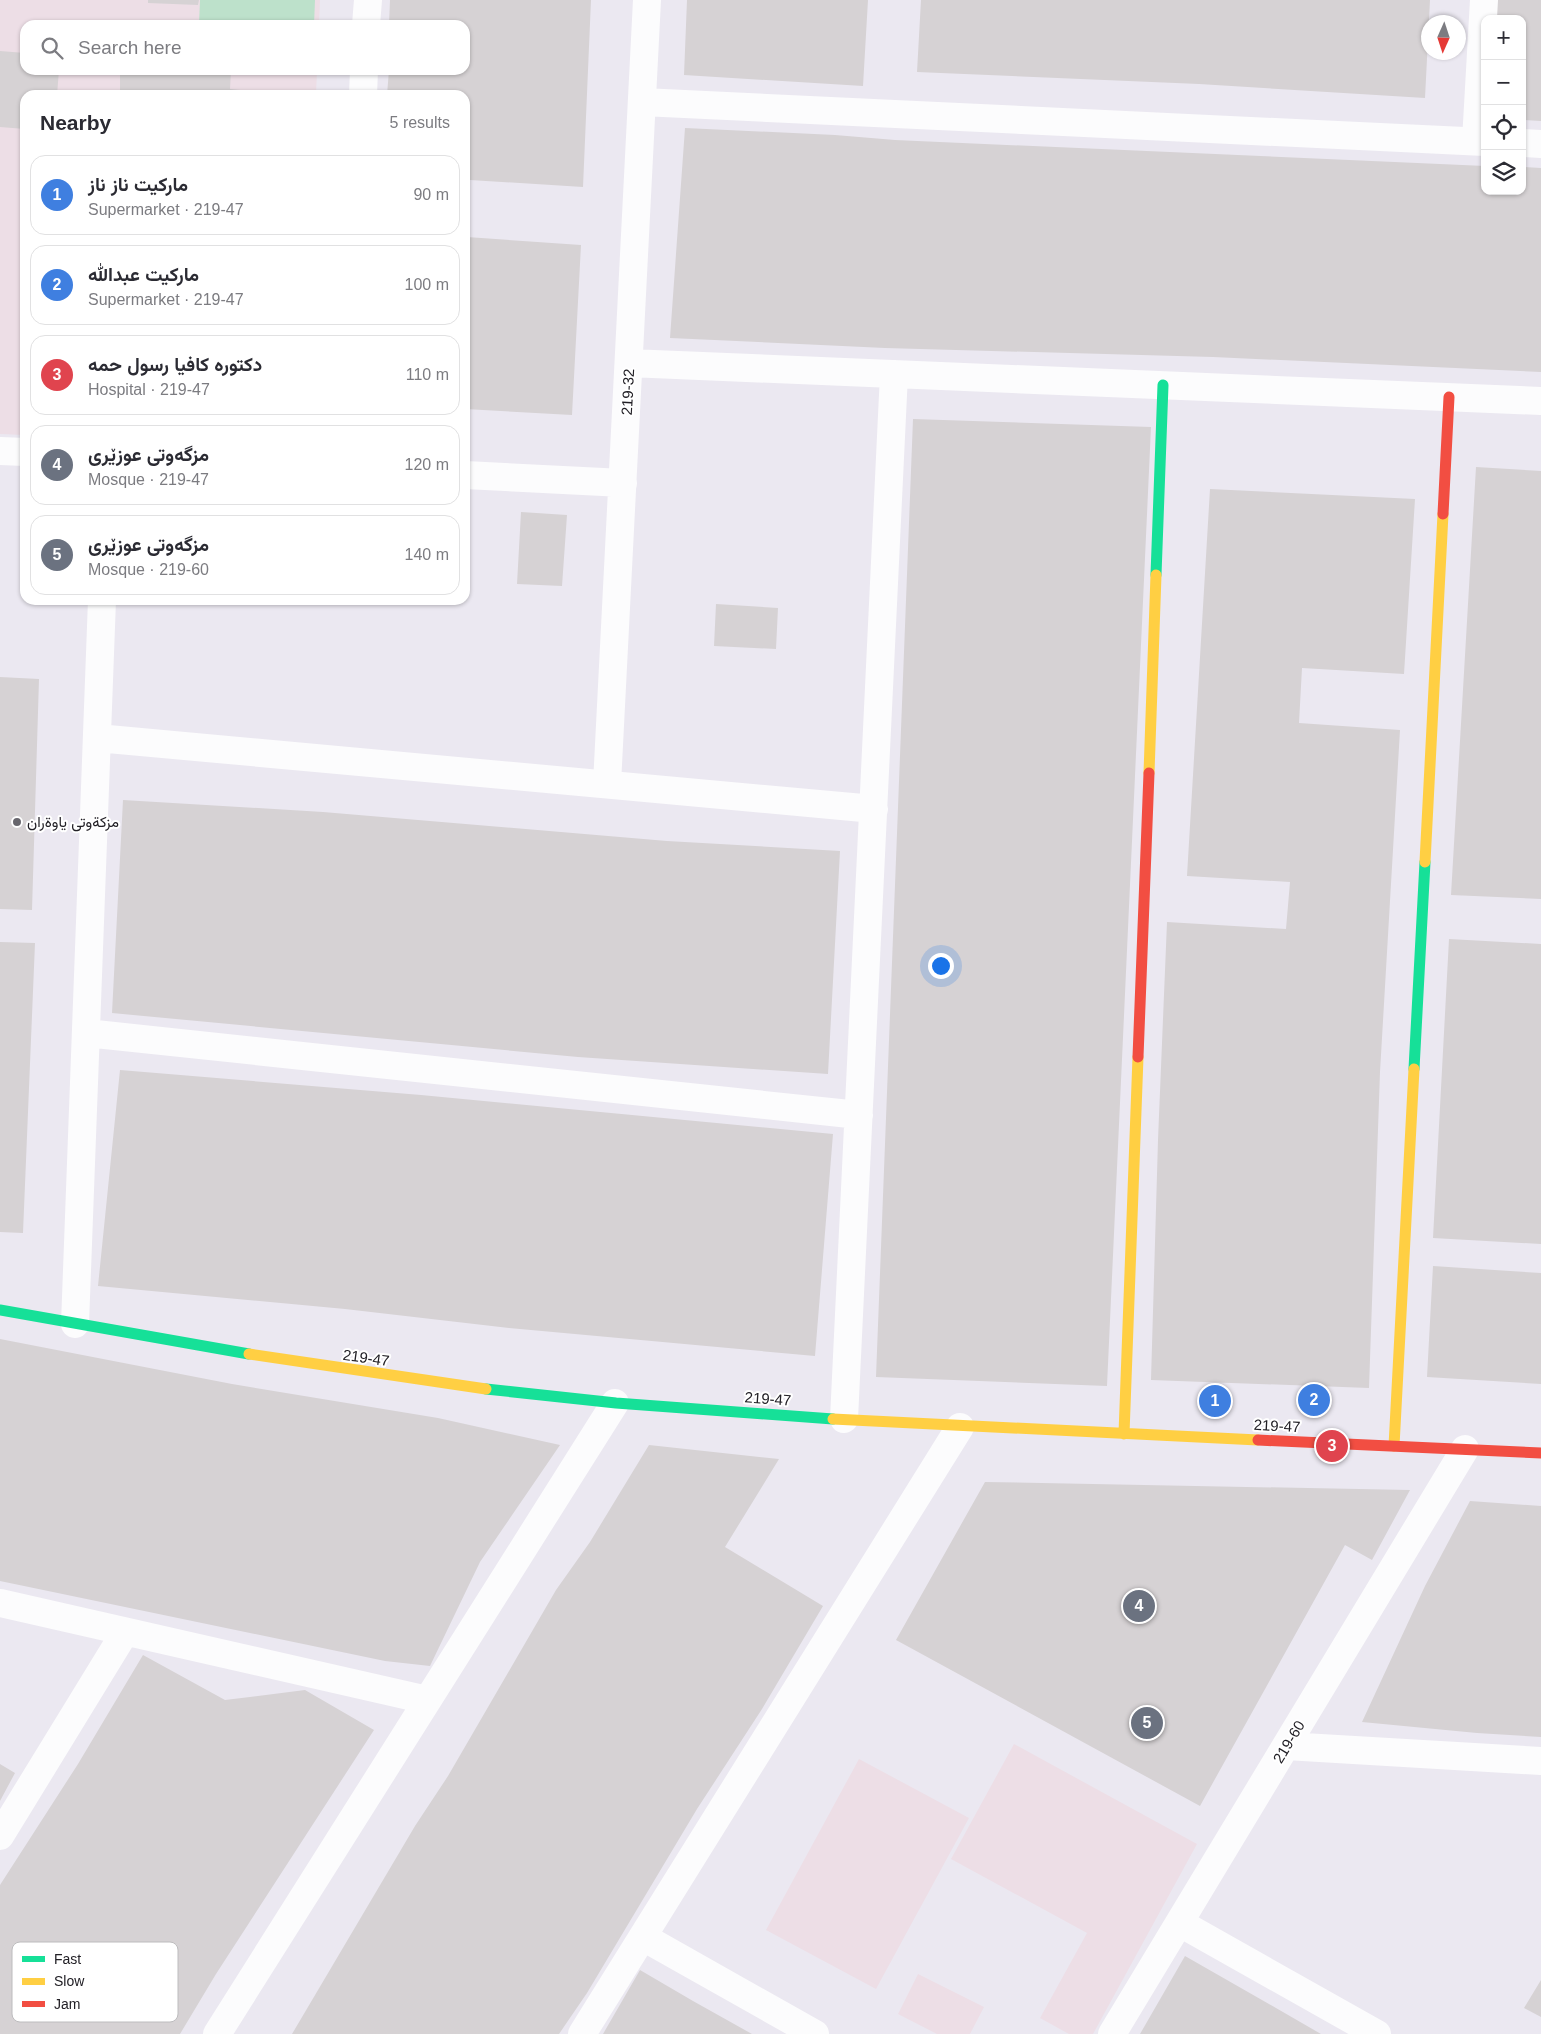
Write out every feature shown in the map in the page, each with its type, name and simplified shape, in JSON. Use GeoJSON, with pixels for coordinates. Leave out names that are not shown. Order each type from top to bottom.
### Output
{"type":"FeatureCollection","features":[{"type":"Feature","properties":{"kind":"street"},"geometry":{"type":"LineString","coordinates":[[366,20],[368,0]]}},
{"type":"Feature","properties":{"kind":"street","name":"219-32"},"geometry":{"type":"LineString","coordinates":[[607,784],[647,0]]}},
{"type":"Feature","properties":{"kind":"street"},"geometry":{"type":"LineString","coordinates":[[642,102],[1480,141],[1484,0]]}},
{"type":"Feature","properties":{"kind":"street"},"geometry":{"type":"LineString","coordinates":[[363,90],[364,75]]}},
{"type":"Feature","properties":{"kind":"street"},"geometry":{"type":"LineString","coordinates":[[1526,144],[1541,144]]}},
{"type":"Feature","properties":{"kind":"street"},"geometry":{"type":"LineString","coordinates":[[629,363],[1541,401]]}},
{"type":"Feature","properties":{"kind":"street"},"geometry":{"type":"LineString","coordinates":[[844,1419],[894,374]]}},
{"type":"Feature","properties":{"kind":"street"},"geometry":{"type":"LineString","coordinates":[[1124,1434],[1163,385]]}},
{"type":"Feature","properties":{"kind":"street"},"geometry":{"type":"LineString","coordinates":[[1394,1446],[1449,397]]}},
{"type":"Feature","properties":{"kind":"street"},"geometry":{"type":"LineString","coordinates":[[0,451],[20,452]]}},
{"type":"Feature","properties":{"kind":"street"},"geometry":{"type":"LineString","coordinates":[[470,474],[623,483]]}},
{"type":"Feature","properties":{"kind":"street"},"geometry":{"type":"LineString","coordinates":[[75,1324],[102,605]]}},
{"type":"Feature","properties":{"kind":"street"},"geometry":{"type":"LineString","coordinates":[[97,738],[874,809]]}},
{"type":"Feature","properties":{"kind":"street"},"geometry":{"type":"LineString","coordinates":[[86,1033],[859,1115]]}},
{"type":"Feature","properties":{"kind":"street","name":"219-47"},"geometry":{"type":"LineString","coordinates":[[0,1310],[327,1368],[615,1403],[960,1427],[1541,1453]]}},
{"type":"Feature","properties":{"kind":"street"},"geometry":{"type":"LineString","coordinates":[[217,2034],[615,1403]]}},
{"type":"Feature","properties":{"kind":"street"},"geometry":{"type":"LineString","coordinates":[[582,2034],[960,1427]]}},
{"type":"Feature","properties":{"kind":"street","name":"219-60"},"geometry":{"type":"LineString","coordinates":[[1112,2034],[1465,1450]]}},
{"type":"Feature","properties":{"kind":"street"},"geometry":{"type":"LineString","coordinates":[[0,1603],[427,1700]]}},
{"type":"Feature","properties":{"kind":"street"},"geometry":{"type":"LineString","coordinates":[[0,1836],[125,1632]]}},
{"type":"Feature","properties":{"kind":"street"},"geometry":{"type":"LineString","coordinates":[[1286,1746],[1541,1761]]}},
{"type":"Feature","properties":{"kind":"street"},"geometry":{"type":"LineString","coordinates":[[1180,1923],[1377,2034]]}},
{"type":"Feature","properties":{"kind":"street"},"geometry":{"type":"LineString","coordinates":[[643,1937],[815,2034]]}},
{"type":"Feature","properties":{"kind":"shaded area"},"geometry":{"type":"Polygon","coordinates":[[[0,0],[320,0],[319,20],[20,20],[20,75],[317,75],[316,90],[20,90],[20,435],[0,434],[0,0]]]}},
{"type":"Feature","properties":{"kind":"shaded area"},"geometry":{"type":"Polygon","coordinates":[[[1014,1744],[1197,1844],[1093,2034],[1069,2034],[1040,2018],[1087,1933],[951,1859],[1014,1744]]]}},
{"type":"Feature","properties":{"kind":"shaded area"},"geometry":{"type":"Polygon","coordinates":[[[859,1759],[969,1818],[876,1989],[766,1930],[859,1759]]]}},
{"type":"Feature","properties":{"kind":"shaded area"},"geometry":{"type":"Polygon","coordinates":[[[918,1974],[984,2007],[970,2034],[937,2034],[898,2014],[918,1974]]]}},
{"type":"Feature","properties":{"kind":"green space"},"geometry":{"type":"Polygon","coordinates":[[[200,0],[315,0],[314,20],[199,20],[200,0]]]}},
{"type":"Feature","properties":{"kind":"building"},"geometry":{"type":"Polygon","coordinates":[[[148,0],[199,0],[198,5],[148,3],[148,0]]]}},
{"type":"Feature","properties":{"kind":"building"},"geometry":{"type":"Polygon","coordinates":[[[390,0],[591,0],[583,187],[470,180],[470,90],[387,90],[389,75],[470,75],[470,20],[389,20],[390,0]]]}},
{"type":"Feature","properties":{"kind":"building"},"geometry":{"type":"Polygon","coordinates":[[[687,0],[868,0],[863,86],[684,75],[687,0]]]}},
{"type":"Feature","properties":{"kind":"building"},"geometry":{"type":"Polygon","coordinates":[[[921,0],[1430,0],[1429,15],[1421,15],[1421,60],[1427,60],[1425,98],[1199,84],[917,72],[921,0]]]}},
{"type":"Feature","properties":{"kind":"building"},"geometry":{"type":"Polygon","coordinates":[[[1493,0],[1541,0],[1541,121],[1526,120],[1526,15],[1492,15],[1493,0]]]}},
{"type":"Feature","properties":{"kind":"building"},"geometry":{"type":"Polygon","coordinates":[[[0,51],[20,53],[20,75],[59,75],[57,90],[20,90],[20,129],[0,127],[0,51]]]}},
{"type":"Feature","properties":{"kind":"building"},"geometry":{"type":"Polygon","coordinates":[[[120,75],[231,75],[230,89],[241,90],[120,90],[120,75]]]}},
{"type":"Feature","properties":{"kind":"building"},"geometry":{"type":"Polygon","coordinates":[[[685,128],[835,135],[895,140],[1481,166],[1481,195],[1526,195],[1526,167],[1541,168],[1541,372],[1213,357],[885,348],[670,338],[685,128]]]}},
{"type":"Feature","properties":{"kind":"building"},"geometry":{"type":"Polygon","coordinates":[[[470,237],[581,245],[572,415],[470,409],[470,237]]]}},
{"type":"Feature","properties":{"kind":"building"},"geometry":{"type":"Polygon","coordinates":[[[913,419],[1151,427],[1107,1386],[876,1377],[913,419]]]}},
{"type":"Feature","properties":{"kind":"building"},"geometry":{"type":"Polygon","coordinates":[[[1476,467],[1541,471],[1541,899],[1451,895],[1476,467]]]}},
{"type":"Feature","properties":{"kind":"building"},"geometry":{"type":"Polygon","coordinates":[[[1210,489],[1415,499],[1404,674],[1302,668],[1299,723],[1400,730],[1380,1072],[1369,1388],[1151,1380],[1167,922],[1286,929],[1290,882],[1187,876],[1210,489]]]}},
{"type":"Feature","properties":{"kind":"building"},"geometry":{"type":"Polygon","coordinates":[[[521,512],[567,515],[562,586],[517,584],[521,512]]]}},
{"type":"Feature","properties":{"kind":"building"},"geometry":{"type":"Polygon","coordinates":[[[716,604],[778,608],[776,649],[714,646],[716,604]]]}},
{"type":"Feature","properties":{"kind":"building","name":"مزكةوتى ياوةران"},"geometry":{"type":"Polygon","coordinates":[[[0,677],[39,679],[32,910],[0,909],[0,677]]]}},
{"type":"Feature","properties":{"kind":"building"},"geometry":{"type":"Polygon","coordinates":[[[123,800],[323,812],[667,841],[840,851],[828,1074],[578,1057],[112,1013],[123,800]]]}},
{"type":"Feature","properties":{"kind":"building"},"geometry":{"type":"Polygon","coordinates":[[[1449,939],[1541,944],[1541,1244],[1433,1238],[1449,939]]]}},
{"type":"Feature","properties":{"kind":"building"},"geometry":{"type":"Polygon","coordinates":[[[0,942],[35,943],[23,1233],[0,1232],[0,942]]]}},
{"type":"Feature","properties":{"kind":"building"},"geometry":{"type":"Polygon","coordinates":[[[120,1070],[421,1095],[833,1134],[815,1356],[509,1328],[345,1309],[98,1286],[120,1070]]]}},
{"type":"Feature","properties":{"kind":"building"},"geometry":{"type":"Polygon","coordinates":[[[1433,1266],[1541,1273],[1541,1384],[1427,1377],[1433,1266]]]}},
{"type":"Feature","properties":{"kind":"building"},"geometry":{"type":"Polygon","coordinates":[[[0,1339],[232,1384],[438,1418],[560,1445],[480,1562],[430,1666],[385,1661],[0,1581],[0,1339]]]}},
{"type":"Feature","properties":{"kind":"building"},"geometry":{"type":"Polygon","coordinates":[[[649,1445],[779,1459],[725,1547],[823,1606],[762,1709],[697,1809],[587,1993],[559,2034],[292,2034],[415,1826],[448,1776],[556,1590],[590,1542],[649,1445]]]}},
{"type":"Feature","properties":{"kind":"building"},"geometry":{"type":"Polygon","coordinates":[[[985,1482],[1410,1490],[1372,1560],[1345,1545],[1200,1806],[896,1640],[985,1482]]]}},
{"type":"Feature","properties":{"kind":"building"},"geometry":{"type":"Polygon","coordinates":[[[1470,1501],[1541,1506],[1541,1737],[1362,1722],[1425,1586],[1470,1501]]]}},
{"type":"Feature","properties":{"kind":"building"},"geometry":{"type":"Polygon","coordinates":[[[143,1655],[225,1700],[305,1690],[374,1730],[216,1974],[180,2034],[0,2034],[0,1885],[78,1764],[143,1655]]]}},
{"type":"Feature","properties":{"kind":"building"},"geometry":{"type":"Polygon","coordinates":[[[0,1764],[15,1773],[0,1801],[0,1764]]]}},
{"type":"Feature","properties":{"kind":"building"},"geometry":{"type":"Polygon","coordinates":[[[1185,1956],[1276,2008],[1321,2034],[1140,2034],[1185,1956]]]}},
{"type":"Feature","properties":{"kind":"building"},"geometry":{"type":"Polygon","coordinates":[[[640,1970],[693,2001],[752,2034],[603,2034],[640,1970]]]}},
{"type":"Feature","properties":{"kind":"building"},"geometry":{"type":"Polygon","coordinates":[[[1541,1980],[1541,2017],[1524,2008],[1541,1980]]]}},
{"type":"Feature","properties":{"kind":"traffic: fast"},"geometry":{"type":"LineString","coordinates":[[1156,575],[1163,385]]}},
{"type":"Feature","properties":{"kind":"traffic: fast"},"geometry":{"type":"LineString","coordinates":[[1414,1069],[1425,862]]}},
{"type":"Feature","properties":{"kind":"traffic: fast"},"geometry":{"type":"LineString","coordinates":[[0,1310],[249,1354]]}},
{"type":"Feature","properties":{"kind":"traffic: fast"},"geometry":{"type":"LineString","coordinates":[[486,1389],[616,1403],[833,1419]]}},
{"type":"Feature","properties":{"kind":"traffic: slow"},"geometry":{"type":"LineString","coordinates":[[1425,862],[1443,514]]}},
{"type":"Feature","properties":{"kind":"traffic: slow"},"geometry":{"type":"LineString","coordinates":[[1149,773],[1156,575]]}},
{"type":"Feature","properties":{"kind":"traffic: slow"},"geometry":{"type":"LineString","coordinates":[[1124,1434],[1138,1057]]}},
{"type":"Feature","properties":{"kind":"traffic: slow"},"geometry":{"type":"LineString","coordinates":[[1394,1446],[1414,1069]]}},
{"type":"Feature","properties":{"kind":"traffic: slow"},"geometry":{"type":"LineString","coordinates":[[249,1354],[486,1389]]}},
{"type":"Feature","properties":{"kind":"traffic: slow"},"geometry":{"type":"LineString","coordinates":[[833,1419],[1258,1440]]}},
{"type":"Feature","properties":{"kind":"traffic: jam"},"geometry":{"type":"LineString","coordinates":[[1443,514],[1449,397]]}},
{"type":"Feature","properties":{"kind":"traffic: jam"},"geometry":{"type":"LineString","coordinates":[[1138,1057],[1149,773]]}},
{"type":"Feature","properties":{"kind":"traffic: jam"},"geometry":{"type":"LineString","coordinates":[[1258,1440],[1541,1453]]}},
{"type":"Feature","properties":{"kind":"place","name":"مزكةوتى ياوةران"},"geometry":{"type":"Point","coordinates":[17,822]}},
{"type":"Feature","properties":{"kind":"place","name":"ماركيت عبدالله"},"geometry":{"type":"Point","coordinates":[1314,1400]}},
{"type":"Feature","properties":{"kind":"place","name":"ماركيت ناز ناز"},"geometry":{"type":"Point","coordinates":[1215,1401]}},
{"type":"Feature","properties":{"kind":"place","name":"دکتورە کافیا رسول حمە"},"geometry":{"type":"Point","coordinates":[1332,1446]}},
{"type":"Feature","properties":{"kind":"place","name":"مزگەوتی عوزێری"},"geometry":{"type":"Point","coordinates":[1139,1606]}},
{"type":"Feature","properties":{"kind":"place","name":"مزگه‌وتی عوزێری"},"geometry":{"type":"Point","coordinates":[1147,1723]}}]}
